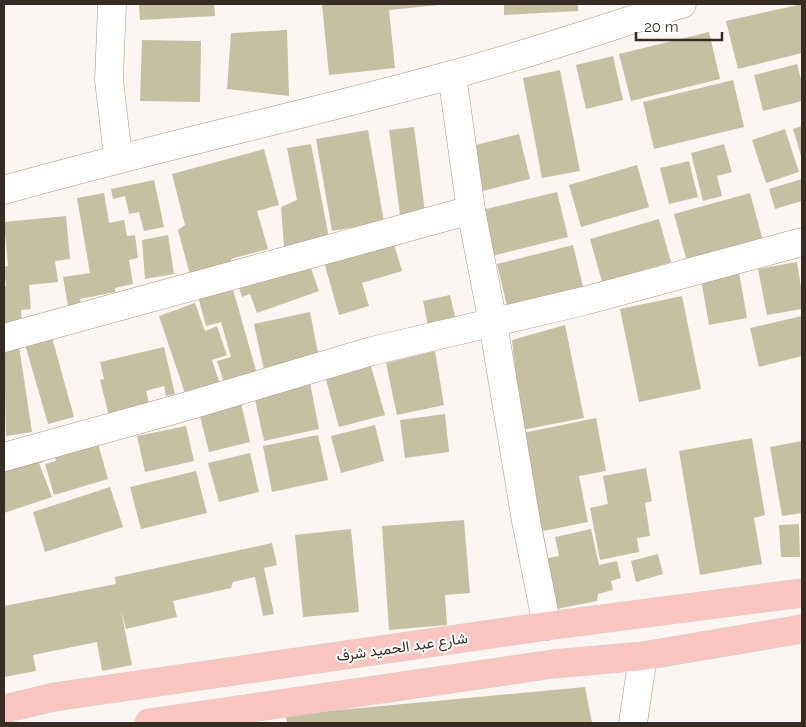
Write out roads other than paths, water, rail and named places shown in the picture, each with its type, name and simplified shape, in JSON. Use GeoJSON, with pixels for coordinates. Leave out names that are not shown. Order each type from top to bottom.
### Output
{"type":"FeatureCollection","features":[{"type":"Feature","properties":{"kind":"main road","name":"شارع عبد الحميد شرف"},"geometry":{"type":"LineString","coordinates":[[4,709],[54,698],[547,626],[802,594]]}},
{"type":"Feature","properties":{"kind":"main road"},"geometry":{"type":"LineString","coordinates":[[149,723],[553,664],[643,656],[802,629]]}},
{"type":"Feature","properties":{"kind":"street"},"geometry":{"type":"LineString","coordinates":[[112,4],[109,80],[118,157]]}},
{"type":"Feature","properties":{"kind":"street"},"geometry":{"type":"LineString","coordinates":[[4,190],[118,157],[258,125],[452,75],[682,4]]}},
{"type":"Feature","properties":{"kind":"street"},"geometry":{"type":"LineString","coordinates":[[452,75],[471,210],[493,323],[526,521],[547,626]]}},
{"type":"Feature","properties":{"kind":"street"},"geometry":{"type":"LineString","coordinates":[[4,338],[471,210]]}},
{"type":"Feature","properties":{"kind":"street"},"geometry":{"type":"LineString","coordinates":[[4,457],[184,407],[372,351],[493,323],[802,242]]}},
{"type":"Feature","properties":{"kind":"street"},"geometry":{"type":"LineString","coordinates":[[633,723],[643,656]]}}]}
